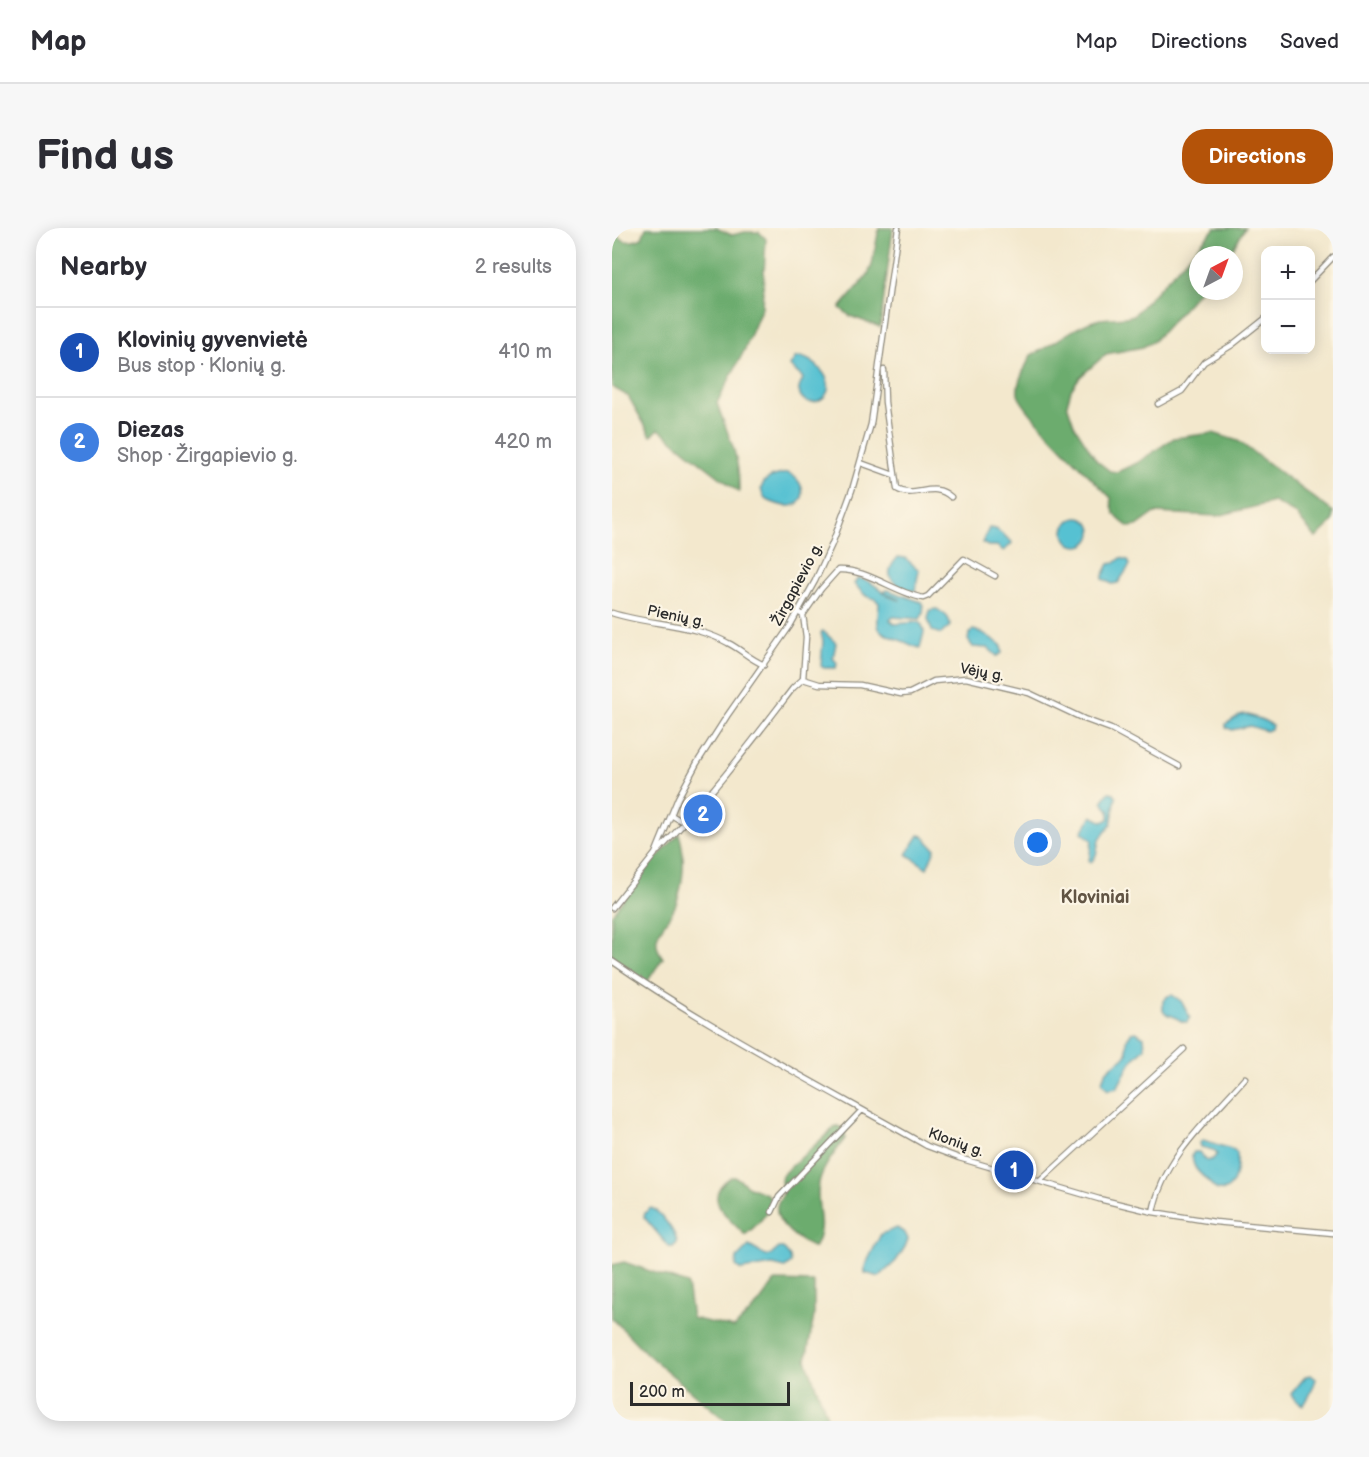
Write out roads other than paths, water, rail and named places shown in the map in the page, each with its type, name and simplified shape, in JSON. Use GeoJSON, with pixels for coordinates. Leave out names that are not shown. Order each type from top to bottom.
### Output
{"type":"FeatureCollection","features":[{"type":"Feature","properties":{"kind":"street","name":"Žirgapievio g."},"geometry":{"type":"LineString","coordinates":[[612,908],[656,854],[670,815],[714,736],[801,614],[832,544],[861,463],[874,402],[898,228]]}},
{"type":"Feature","properties":{"kind":"street"},"geometry":{"type":"LineString","coordinates":[[1315,277],[1333,257]]}},
{"type":"Feature","properties":{"kind":"street"},"geometry":{"type":"LineString","coordinates":[[1158,404],[1182,391],[1204,362],[1232,345],[1261,322]]}},
{"type":"Feature","properties":{"kind":"street"},"geometry":{"type":"LineString","coordinates":[[884,370],[885,402],[894,483],[900,491],[936,489],[944,490],[951,497]]}},
{"type":"Feature","properties":{"kind":"street"},"geometry":{"type":"LineString","coordinates":[[861,463],[894,475]]}},
{"type":"Feature","properties":{"kind":"street"},"geometry":{"type":"LineString","coordinates":[[656,854],[744,753],[793,688],[803,679],[806,637],[801,614],[838,570],[859,573],[923,598],[928,596],[964,559],[995,576]]}},
{"type":"Feature","properties":{"kind":"street","name":"Pienių g."},"geometry":{"type":"LineString","coordinates":[[612,612],[635,620],[675,625],[700,632],[729,644],[764,665]]}},
{"type":"Feature","properties":{"kind":"street","name":"Vėjų g."},"geometry":{"type":"LineString","coordinates":[[803,679],[819,684],[860,685],[901,694],[910,693],[934,681],[966,678],[1037,696],[1084,719],[1111,729],[1179,766]]}},
{"type":"Feature","properties":{"kind":"street"},"geometry":{"type":"LineString","coordinates":[[670,815],[685,823]]}},
{"type":"Feature","properties":{"kind":"street","name":"Klonių g."},"geometry":{"type":"LineString","coordinates":[[612,961],[744,1043],[927,1146],[959,1158],[1153,1212],[1215,1222],[1333,1233]]}},
{"type":"Feature","properties":{"kind":"street"},"geometry":{"type":"LineString","coordinates":[[1040,1181],[1184,1049]]}},
{"type":"Feature","properties":{"kind":"street"},"geometry":{"type":"LineString","coordinates":[[1153,1212],[1157,1194],[1173,1162],[1192,1137],[1245,1078]]}},
{"type":"Feature","properties":{"kind":"street"},"geometry":{"type":"LineString","coordinates":[[772,1212],[779,1197],[862,1110]]}},
{"type":"Feature","properties":{"kind":"water"},"geometry":{"type":"Polygon","coordinates":[[[801,357],[816,365],[827,380],[826,395],[820,400],[814,402],[802,398],[799,389],[803,378],[790,366],[795,358],[801,357]]]}},
{"type":"Feature","properties":{"kind":"water"},"geometry":{"type":"Polygon","coordinates":[[[787,473],[793,476],[801,486],[803,492],[799,502],[785,506],[765,499],[761,489],[765,481],[787,473]]]}},
{"type":"Feature","properties":{"kind":"water"},"geometry":{"type":"Polygon","coordinates":[[[1078,518],[1088,522],[1092,532],[1088,542],[1078,546],[1068,542],[1064,532],[1068,522],[1078,518]]]}},
{"type":"Feature","properties":{"kind":"water"},"geometry":{"type":"Polygon","coordinates":[[[989,528],[996,529],[1011,541],[1012,543],[1004,551],[997,546],[982,543],[989,528]]]}},
{"type":"Feature","properties":{"kind":"water"},"geometry":{"type":"Polygon","coordinates":[[[898,557],[905,558],[919,570],[915,591],[895,583],[890,576],[890,569],[898,557]]]}},
{"type":"Feature","properties":{"kind":"water"},"geometry":{"type":"Polygon","coordinates":[[[1121,558],[1128,560],[1130,565],[1118,583],[1112,584],[1103,579],[1109,564],[1121,558]]]}},
{"type":"Feature","properties":{"kind":"water"},"geometry":{"type":"Polygon","coordinates":[[[858,578],[871,583],[884,593],[894,599],[901,600],[886,594],[885,591],[888,590],[921,602],[924,611],[920,619],[893,617],[890,620],[895,624],[918,622],[922,625],[924,632],[920,648],[886,635],[879,629],[879,603],[866,596],[854,584],[858,578]]]}},
{"type":"Feature","properties":{"kind":"water"},"geometry":{"type":"Polygon","coordinates":[[[937,609],[946,616],[950,623],[950,626],[941,634],[932,631],[928,619],[930,610],[937,609]]]}},
{"type":"Feature","properties":{"kind":"water"},"geometry":{"type":"Polygon","coordinates":[[[973,630],[983,633],[1001,645],[1002,653],[997,656],[988,648],[973,647],[968,640],[973,630]]]}},
{"type":"Feature","properties":{"kind":"water"},"geometry":{"type":"Polygon","coordinates":[[[823,631],[836,643],[833,658],[837,663],[836,668],[821,666],[823,641],[821,633],[823,631]]]}},
{"type":"Feature","properties":{"kind":"water"},"geometry":{"type":"Polygon","coordinates":[[[1245,714],[1272,725],[1271,729],[1266,731],[1250,726],[1232,730],[1226,727],[1226,724],[1245,714]]]}},
{"type":"Feature","properties":{"kind":"water"},"geometry":{"type":"Polygon","coordinates":[[[1109,792],[1114,793],[1116,797],[1111,825],[1099,840],[1096,855],[1091,863],[1089,861],[1092,840],[1082,832],[1092,816],[1103,822],[1109,819],[1109,810],[1102,802],[1109,792]]]}},
{"type":"Feature","properties":{"kind":"water"},"geometry":{"type":"Polygon","coordinates":[[[919,835],[923,836],[935,849],[927,868],[907,854],[919,835]]]}},
{"type":"Feature","properties":{"kind":"water"},"geometry":{"type":"Polygon","coordinates":[[[1172,995],[1181,1001],[1190,1017],[1187,1022],[1163,1011],[1163,1001],[1172,995]]]}},
{"type":"Feature","properties":{"kind":"water"},"geometry":{"type":"Polygon","coordinates":[[[1136,1032],[1144,1037],[1145,1048],[1131,1062],[1117,1088],[1108,1090],[1102,1083],[1103,1078],[1111,1067],[1127,1055],[1127,1039],[1131,1033],[1136,1032]]]}},
{"type":"Feature","properties":{"kind":"water"},"geometry":{"type":"Polygon","coordinates":[[[1203,1140],[1237,1153],[1235,1177],[1225,1190],[1215,1188],[1194,1165],[1192,1155],[1194,1152],[1199,1152],[1207,1161],[1213,1159],[1217,1154],[1213,1150],[1201,1147],[1200,1143],[1203,1140]]]}},
{"type":"Feature","properties":{"kind":"water"},"geometry":{"type":"Polygon","coordinates":[[[651,1208],[663,1218],[674,1234],[677,1243],[673,1247],[669,1247],[644,1217],[651,1208]]]}},
{"type":"Feature","properties":{"kind":"water"},"geometry":{"type":"Polygon","coordinates":[[[897,1228],[905,1233],[908,1239],[896,1261],[879,1277],[865,1273],[865,1266],[881,1234],[897,1228]]]}},
{"type":"Feature","properties":{"kind":"water"},"geometry":{"type":"Polygon","coordinates":[[[749,1246],[766,1256],[783,1248],[790,1257],[791,1263],[785,1268],[773,1265],[741,1270],[736,1266],[737,1258],[749,1246]]]}},
{"type":"Feature","properties":{"kind":"water"},"geometry":{"type":"Polygon","coordinates":[[[1311,1375],[1316,1379],[1303,1405],[1291,1394],[1306,1376],[1311,1375]]]}},
{"type":"Feature","properties":{"kind":"place","name":"Diezas"},"geometry":{"type":"Point","coordinates":[703,814]}},
{"type":"Feature","properties":{"kind":"place","name":"Klovinių gyvenvietė"},"geometry":{"type":"Point","coordinates":[1014,1170]}},
{"type":"Feature","properties":{"kind":"district","name":"Kloviniai"},"geometry":{"type":"Point","coordinates":[1095,897]}}]}
